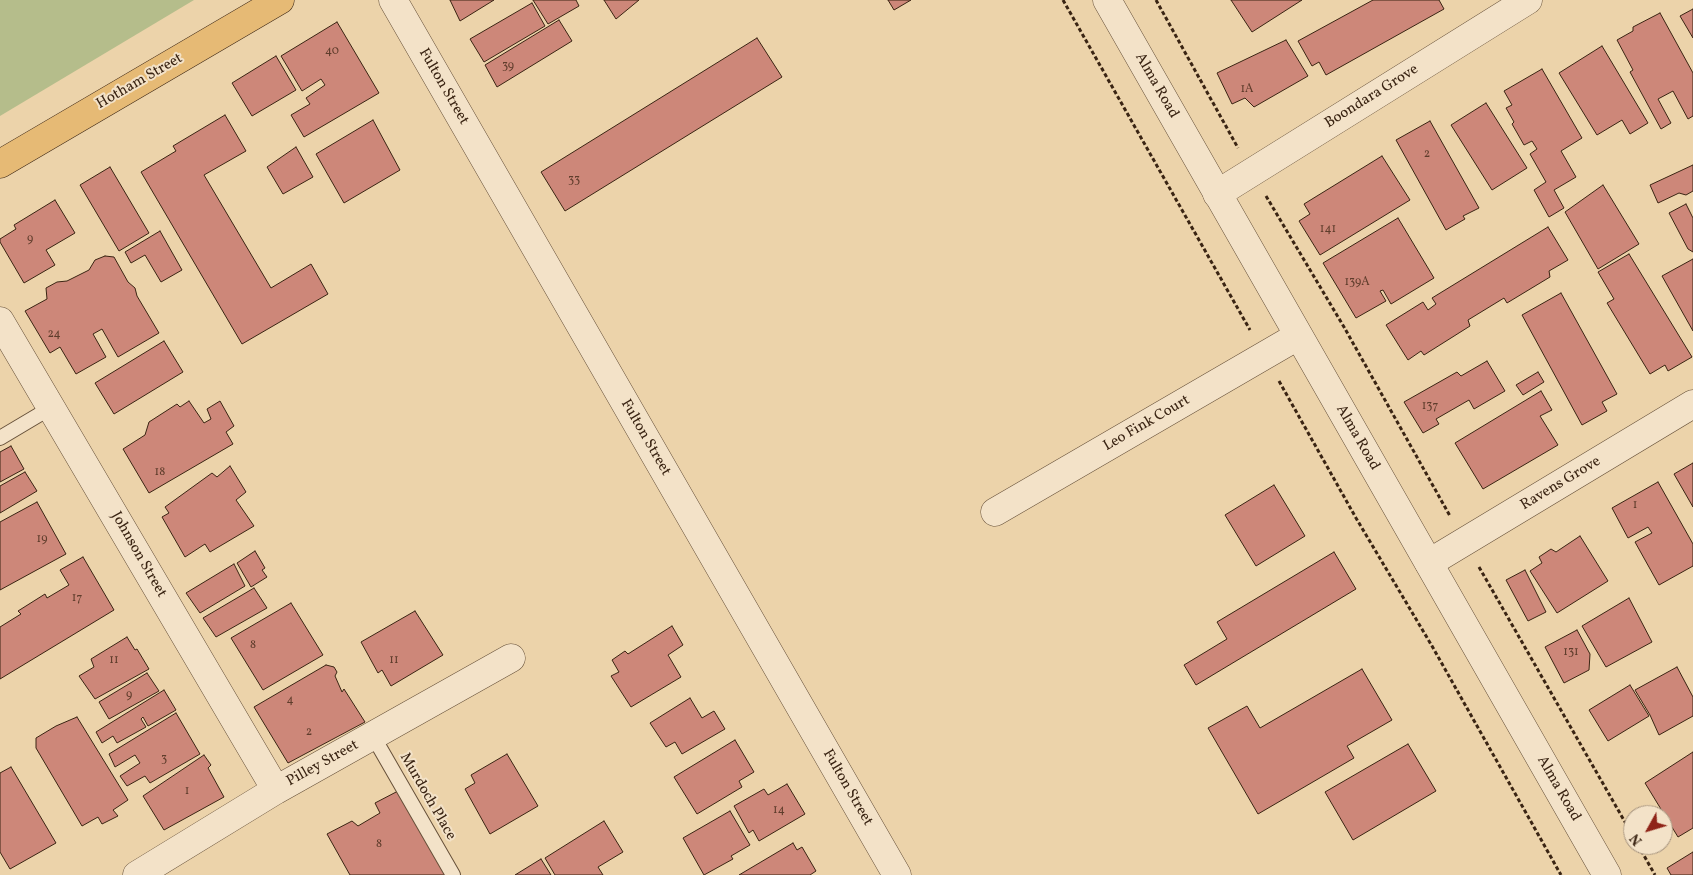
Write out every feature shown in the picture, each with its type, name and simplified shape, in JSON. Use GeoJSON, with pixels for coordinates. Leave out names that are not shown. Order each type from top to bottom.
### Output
{"type":"FeatureCollection","features":[{"type":"Feature","properties":{"kind":"main road","name":"Hotham Street"},"geometry":{"type":"LineString","coordinates":[[0,164],[280,0]]}},
{"type":"Feature","properties":{"kind":"street","name":"Fulton Street"},"geometry":{"type":"LineString","coordinates":[[393,0],[897,875]]}},
{"type":"Feature","properties":{"kind":"street","name":"Alma Road"},"geometry":{"type":"LineString","coordinates":[[1108,0],[1607,875]]}},
{"type":"Feature","properties":{"kind":"street","name":"Boondara Grove"},"geometry":{"type":"LineString","coordinates":[[1217,194],[1528,0]]}},
{"type":"Feature","properties":{"kind":"street","name":"Johnson Street"},"geometry":{"type":"LineString","coordinates":[[0,321],[276,790]]}},
{"type":"Feature","properties":{"kind":"street","name":"Leo Fink Court"},"geometry":{"type":"LineString","coordinates":[[995,512],[1298,336]]}},
{"type":"Feature","properties":{"kind":"street","name":"Ravens Grove"},"geometry":{"type":"LineString","coordinates":[[1429,563],[1693,404]]}},
{"type":"Feature","properties":{"kind":"street","name":"Pilley Street"},"geometry":{"type":"LineString","coordinates":[[137,875],[276,790],[511,658]]}},
{"type":"Feature","properties":{"kind":"lane"},"geometry":{"type":"LineString","coordinates":[[0,438],[52,407]]}},
{"type":"Feature","properties":{"kind":"lane","name":"Murdoch Place"},"geometry":{"type":"LineString","coordinates":[[373,736],[453,875]]}},
{"type":"Feature","properties":{"kind":"path"},"geometry":{"type":"LineString","coordinates":[[1063,0],[1356,518],[1437,654],[1561,875]]}},
{"type":"Feature","properties":{"kind":"path"},"geometry":{"type":"LineString","coordinates":[[1156,0],[1252,172],[1344,327],[1464,542],[1623,819]]}},
{"type":"Feature","properties":{"kind":"path"},"geometry":{"type":"LineString","coordinates":[[1644,855],[1655,875]]}},
{"type":"Feature","properties":{"kind":"green space"},"geometry":{"type":"Polygon","coordinates":[[[0,0],[194,0],[0,116],[0,0]]]}},
{"type":"Feature","properties":{"kind":"building"},"geometry":{"type":"Polygon","coordinates":[[[450,0],[494,0],[460,21],[450,0]]]}},
{"type":"Feature","properties":{"kind":"building"},"geometry":{"type":"Polygon","coordinates":[[[533,0],[576,0],[579,6],[548,24],[533,0]]]}},
{"type":"Feature","properties":{"kind":"building"},"geometry":{"type":"Polygon","coordinates":[[[604,0],[639,0],[616,19],[604,0]]]}},
{"type":"Feature","properties":{"kind":"building"},"geometry":{"type":"Polygon","coordinates":[[[888,0],[911,0],[894,10],[888,0]]]}},
{"type":"Feature","properties":{"kind":"building"},"geometry":{"type":"Polygon","coordinates":[[[1231,0],[1302,0],[1252,32],[1231,0]]]}},
{"type":"Feature","properties":{"kind":"building"},"geometry":{"type":"Polygon","coordinates":[[[1373,0],[1439,0],[1444,9],[1326,75],[1319,62],[1312,66],[1298,41],[1373,0]]]}},
{"type":"Feature","properties":{"kind":"building"},"geometry":{"type":"Polygon","coordinates":[[[532,3],[545,26],[484,62],[470,39],[532,3]]]}},
{"type":"Feature","properties":{"kind":"building"},"geometry":{"type":"Polygon","coordinates":[[[1693,9],[1693,38],[1680,16],[1693,9]]]}},
{"type":"Feature","properties":{"kind":"building"},"geometry":{"type":"Polygon","coordinates":[[[1660,13],[1693,73],[1693,116],[1688,119],[1673,91],[1658,99],[1671,123],[1661,129],[1630,72],[1633,70],[1617,40],[1633,31],[1633,27],[1660,13]]]}},
{"type":"Feature","properties":{"kind":"building"},"geometry":{"type":"Polygon","coordinates":[[[559,20],[572,41],[497,87],[485,65],[559,20]]]}},
{"type":"Feature","properties":{"kind":"building"},"geometry":{"type":"Polygon","coordinates":[[[337,22],[379,93],[304,137],[291,115],[310,104],[306,98],[325,85],[321,79],[302,91],[281,56],[337,22]]]}},
{"type":"Feature","properties":{"kind":"building"},"geometry":{"type":"Polygon","coordinates":[[[757,38],[782,77],[565,211],[541,172],[757,38]]]}},
{"type":"Feature","properties":{"kind":"building"},"geometry":{"type":"Polygon","coordinates":[[[1286,40],[1308,76],[1254,107],[1245,98],[1232,104],[1217,73],[1286,40]]]}},
{"type":"Feature","properties":{"kind":"building"},"geometry":{"type":"Polygon","coordinates":[[[1602,46],[1648,123],[1630,134],[1622,120],[1597,135],[1559,73],[1602,46]]]}},
{"type":"Feature","properties":{"kind":"building"},"geometry":{"type":"Polygon","coordinates":[[[276,56],[296,90],[252,116],[232,83],[276,56]]]}},
{"type":"Feature","properties":{"kind":"building"},"geometry":{"type":"Polygon","coordinates":[[[1542,69],[1582,138],[1561,151],[1576,177],[1554,190],[1564,208],[1549,217],[1534,190],[1546,182],[1530,154],[1537,149],[1532,141],[1524,145],[1512,124],[1514,122],[1506,108],[1512,105],[1504,91],[1542,69]]]}},
{"type":"Feature","properties":{"kind":"building"},"geometry":{"type":"Polygon","coordinates":[[[1486,103],[1527,168],[1492,190],[1451,125],[1486,103]]]}},
{"type":"Feature","properties":{"kind":"building"},"geometry":{"type":"Polygon","coordinates":[[[225,115],[246,151],[204,175],[271,288],[311,264],[328,294],[242,344],[141,172],[176,151],[173,146],[225,115]]]}},
{"type":"Feature","properties":{"kind":"building"},"geometry":{"type":"Polygon","coordinates":[[[373,120],[400,170],[344,203],[316,154],[373,120]]]}},
{"type":"Feature","properties":{"kind":"building"},"geometry":{"type":"Polygon","coordinates":[[[1430,121],[1479,208],[1463,216],[1465,219],[1446,230],[1396,140],[1430,121]]]}},
{"type":"Feature","properties":{"kind":"building"},"geometry":{"type":"Polygon","coordinates":[[[296,147],[313,177],[283,194],[267,167],[296,147]]]}},
{"type":"Feature","properties":{"kind":"building"},"geometry":{"type":"Polygon","coordinates":[[[1382,156],[1410,200],[1320,255],[1299,221],[1310,214],[1304,204],[1382,156]]]}},
{"type":"Feature","properties":{"kind":"building"},"geometry":{"type":"Polygon","coordinates":[[[1693,165],[1693,191],[1686,195],[1679,193],[1658,203],[1650,185],[1693,165]]]}},
{"type":"Feature","properties":{"kind":"building"},"geometry":{"type":"Polygon","coordinates":[[[110,167],[149,233],[119,251],[80,185],[110,167]]]}},
{"type":"Feature","properties":{"kind":"building"},"geometry":{"type":"Polygon","coordinates":[[[1603,185],[1639,244],[1598,269],[1565,212],[1603,185]]]}},
{"type":"Feature","properties":{"kind":"building"},"geometry":{"type":"Polygon","coordinates":[[[55,200],[75,233],[46,250],[55,265],[24,283],[0,239],[16,229],[14,225],[55,200]]]}},
{"type":"Feature","properties":{"kind":"building"},"geometry":{"type":"Polygon","coordinates":[[[1686,204],[1693,218],[1693,252],[1688,249],[1669,213],[1686,204]]]}},
{"type":"Feature","properties":{"kind":"building"},"geometry":{"type":"Polygon","coordinates":[[[1398,218],[1434,278],[1391,304],[1383,290],[1380,291],[1386,301],[1356,318],[1323,263],[1398,218]]]}},
{"type":"Feature","properties":{"kind":"building"},"geometry":{"type":"Polygon","coordinates":[[[1548,227],[1568,260],[1549,271],[1550,277],[1507,303],[1504,298],[1468,320],[1470,326],[1424,355],[1421,351],[1408,360],[1386,325],[1423,302],[1428,310],[1436,304],[1432,298],[1548,227]]]}},
{"type":"Feature","properties":{"kind":"building"},"geometry":{"type":"Polygon","coordinates":[[[160,231],[182,270],[161,282],[145,255],[131,263],[125,252],[160,231]]]}},
{"type":"Feature","properties":{"kind":"building"},"geometry":{"type":"Polygon","coordinates":[[[1629,254],[1692,357],[1668,371],[1665,365],[1650,374],[1607,303],[1614,299],[1598,272],[1629,254]]]}},
{"type":"Feature","properties":{"kind":"building"},"geometry":{"type":"Polygon","coordinates":[[[105,256],[114,257],[128,282],[135,288],[137,296],[159,333],[118,357],[102,329],[93,334],[106,357],[76,374],[60,347],[50,353],[25,311],[47,299],[46,288],[57,282],[67,281],[89,270],[95,260],[105,256]]]}},
{"type":"Feature","properties":{"kind":"building"},"geometry":{"type":"Polygon","coordinates":[[[1693,259],[1693,331],[1662,276],[1693,259]]]}},
{"type":"Feature","properties":{"kind":"building"},"geometry":{"type":"Polygon","coordinates":[[[1561,293],[1617,394],[1602,402],[1607,411],[1582,425],[1522,315],[1561,293]]]}},
{"type":"Feature","properties":{"kind":"building"},"geometry":{"type":"Polygon","coordinates":[[[164,341],[183,372],[114,414],[95,383],[164,341]]]}},
{"type":"Feature","properties":{"kind":"building"},"geometry":{"type":"Polygon","coordinates":[[[1487,361],[1505,391],[1474,409],[1469,400],[1436,419],[1439,424],[1423,433],[1404,402],[1457,372],[1461,376],[1487,361]]]}},
{"type":"Feature","properties":{"kind":"building"},"geometry":{"type":"Polygon","coordinates":[[[1538,372],[1544,382],[1523,395],[1516,385],[1538,372]]]}},
{"type":"Feature","properties":{"kind":"building"},"geometry":{"type":"Polygon","coordinates":[[[1541,391],[1552,410],[1540,416],[1558,445],[1483,489],[1455,443],[1541,391]]]}},
{"type":"Feature","properties":{"kind":"building"},"geometry":{"type":"Polygon","coordinates":[[[189,401],[204,423],[211,419],[207,409],[220,401],[234,426],[226,432],[233,444],[149,493],[123,449],[145,435],[149,422],[177,404],[180,407],[189,401]]]}},
{"type":"Feature","properties":{"kind":"building"},"geometry":{"type":"Polygon","coordinates":[[[11,446],[24,469],[0,482],[0,452],[11,446]]]}},
{"type":"Feature","properties":{"kind":"building"},"geometry":{"type":"Polygon","coordinates":[[[1693,463],[1693,507],[1674,474],[1693,463]]]}},
{"type":"Feature","properties":{"kind":"building"},"geometry":{"type":"Polygon","coordinates":[[[230,466],[246,492],[236,500],[254,526],[210,552],[205,544],[185,557],[162,517],[169,513],[165,507],[212,473],[217,477],[230,466]]]}},
{"type":"Feature","properties":{"kind":"building"},"geometry":{"type":"Polygon","coordinates":[[[25,472],[37,491],[0,513],[0,486],[25,472]]]}},
{"type":"Feature","properties":{"kind":"building"},"geometry":{"type":"Polygon","coordinates":[[[1658,482],[1693,544],[1693,566],[1659,585],[1635,542],[1652,533],[1648,527],[1628,538],[1612,508],[1658,482]]]}},
{"type":"Feature","properties":{"kind":"building"},"geometry":{"type":"Polygon","coordinates":[[[1274,485],[1305,536],[1256,566],[1225,515],[1274,485]]]}},
{"type":"Feature","properties":{"kind":"building"},"geometry":{"type":"Polygon","coordinates":[[[37,502],[66,554],[0,590],[0,522],[37,502]]]}},
{"type":"Feature","properties":{"kind":"building"},"geometry":{"type":"Polygon","coordinates":[[[1580,536],[1608,581],[1557,613],[1530,571],[1542,563],[1539,557],[1551,549],[1556,552],[1580,536]]]}},
{"type":"Feature","properties":{"kind":"building"},"geometry":{"type":"Polygon","coordinates":[[[255,551],[265,568],[262,570],[267,577],[251,587],[237,563],[255,551]]]}},
{"type":"Feature","properties":{"kind":"building"},"geometry":{"type":"Polygon","coordinates":[[[1334,552],[1356,589],[1196,685],[1184,665],[1227,639],[1217,622],[1334,552]]]}},
{"type":"Feature","properties":{"kind":"building"},"geometry":{"type":"Polygon","coordinates":[[[83,557],[114,610],[0,679],[0,627],[21,614],[18,611],[45,594],[47,598],[69,585],[60,570],[83,557]]]}},
{"type":"Feature","properties":{"kind":"building"},"geometry":{"type":"Polygon","coordinates":[[[234,564],[245,586],[200,613],[186,593],[234,564]]]}},
{"type":"Feature","properties":{"kind":"building"},"geometry":{"type":"Polygon","coordinates":[[[1525,570],[1546,612],[1528,621],[1506,580],[1525,570]]]}},
{"type":"Feature","properties":{"kind":"building"},"geometry":{"type":"Polygon","coordinates":[[[254,588],[267,608],[216,637],[203,618],[254,588]]]}},
{"type":"Feature","properties":{"kind":"building"},"geometry":{"type":"Polygon","coordinates":[[[1629,598],[1652,642],[1606,667],[1582,626],[1629,598]]]}},
{"type":"Feature","properties":{"kind":"building"},"geometry":{"type":"Polygon","coordinates":[[[291,603],[323,655],[263,690],[231,638],[291,603]]]}},
{"type":"Feature","properties":{"kind":"building"},"geometry":{"type":"Polygon","coordinates":[[[415,611],[443,655],[391,686],[382,670],[378,673],[361,642],[415,611]]]}},
{"type":"Feature","properties":{"kind":"building"},"geometry":{"type":"Polygon","coordinates":[[[672,626],[683,645],[668,655],[681,677],[631,707],[611,676],[619,672],[612,660],[625,651],[628,654],[672,626]]]}},
{"type":"Feature","properties":{"kind":"building"},"geometry":{"type":"Polygon","coordinates":[[[1577,630],[1590,654],[1589,670],[1564,683],[1545,647],[1577,630]]]}},
{"type":"Feature","properties":{"kind":"building"},"geometry":{"type":"Polygon","coordinates":[[[127,637],[149,669],[95,699],[79,676],[94,667],[91,659],[127,637]]]}},
{"type":"Feature","properties":{"kind":"building"},"geometry":{"type":"Polygon","coordinates":[[[326,665],[334,667],[337,672],[335,676],[342,692],[344,689],[365,722],[288,763],[254,707],[326,665]]]}},
{"type":"Feature","properties":{"kind":"building"},"geometry":{"type":"Polygon","coordinates":[[[1677,667],[1693,697],[1693,716],[1659,735],[1635,690],[1677,667]]]}},
{"type":"Feature","properties":{"kind":"building"},"geometry":{"type":"Polygon","coordinates":[[[1362,669],[1392,720],[1347,746],[1354,758],[1258,814],[1208,728],[1247,706],[1260,728],[1362,669]]]}},
{"type":"Feature","properties":{"kind":"building"},"geometry":{"type":"Polygon","coordinates":[[[147,673],[159,691],[109,719],[99,702],[147,673]]]}},
{"type":"Feature","properties":{"kind":"building"},"geometry":{"type":"Polygon","coordinates":[[[1630,685],[1649,716],[1608,741],[1589,710],[1630,685]]]}},
{"type":"Feature","properties":{"kind":"building"},"geometry":{"type":"Polygon","coordinates":[[[164,690],[176,710],[148,726],[143,717],[141,719],[146,727],[117,743],[113,736],[102,743],[96,732],[164,690]]]}},
{"type":"Feature","properties":{"kind":"building"},"geometry":{"type":"Polygon","coordinates":[[[690,698],[702,718],[714,711],[725,729],[682,754],[675,742],[666,747],[650,723],[690,698]]]}},
{"type":"Feature","properties":{"kind":"building"},"geometry":{"type":"Polygon","coordinates":[[[176,713],[200,754],[150,783],[145,776],[127,786],[120,776],[140,763],[135,755],[115,767],[109,754],[176,713]]]}},
{"type":"Feature","properties":{"kind":"building"},"geometry":{"type":"Polygon","coordinates":[[[77,717],[128,800],[113,810],[118,816],[102,824],[98,817],[82,826],[36,748],[36,738],[56,726],[77,717]]]}},
{"type":"Feature","properties":{"kind":"building"},"geometry":{"type":"Polygon","coordinates":[[[735,740],[754,772],[739,781],[742,787],[697,814],[674,777],[735,740]]]}},
{"type":"Feature","properties":{"kind":"building"},"geometry":{"type":"Polygon","coordinates":[[[1408,744],[1436,791],[1353,840],[1325,792],[1408,744]]]}},
{"type":"Feature","properties":{"kind":"building"},"geometry":{"type":"Polygon","coordinates":[[[1693,752],[1693,828],[1678,837],[1673,829],[1673,805],[1658,805],[1645,783],[1693,752]]]}},
{"type":"Feature","properties":{"kind":"building"},"geometry":{"type":"Polygon","coordinates":[[[507,754],[538,806],[490,834],[465,789],[475,783],[471,775],[507,754]]]}},
{"type":"Feature","properties":{"kind":"building"},"geometry":{"type":"Polygon","coordinates":[[[204,755],[211,765],[208,768],[224,797],[164,830],[143,796],[204,755]]]}},
{"type":"Feature","properties":{"kind":"building"},"geometry":{"type":"Polygon","coordinates":[[[11,767],[56,843],[10,869],[0,852],[0,773],[11,767]]]}},
{"type":"Feature","properties":{"kind":"building"},"geometry":{"type":"Polygon","coordinates":[[[787,784],[805,814],[759,841],[753,830],[749,833],[734,806],[764,789],[768,795],[787,784]]]}},
{"type":"Feature","properties":{"kind":"building"},"geometry":{"type":"Polygon","coordinates":[[[400,790],[448,875],[350,875],[327,834],[352,821],[358,826],[380,813],[375,803],[400,790]]]}},
{"type":"Feature","properties":{"kind":"building"},"geometry":{"type":"Polygon","coordinates":[[[730,811],[750,845],[731,856],[733,859],[704,875],[683,838],[730,811]]]}},
{"type":"Feature","properties":{"kind":"building"},"geometry":{"type":"Polygon","coordinates":[[[604,821],[623,852],[598,867],[603,875],[555,875],[545,858],[604,821]]]}},
{"type":"Feature","properties":{"kind":"building"},"geometry":{"type":"Polygon","coordinates":[[[793,843],[797,850],[802,847],[816,871],[810,875],[739,875],[793,843]]]}},
{"type":"Feature","properties":{"kind":"building"},"geometry":{"type":"Polygon","coordinates":[[[1693,852],[1693,875],[1671,875],[1667,868],[1693,852]]]}},
{"type":"Feature","properties":{"kind":"building"},"geometry":{"type":"Polygon","coordinates":[[[541,859],[551,875],[515,875],[541,859]]]}}]}
